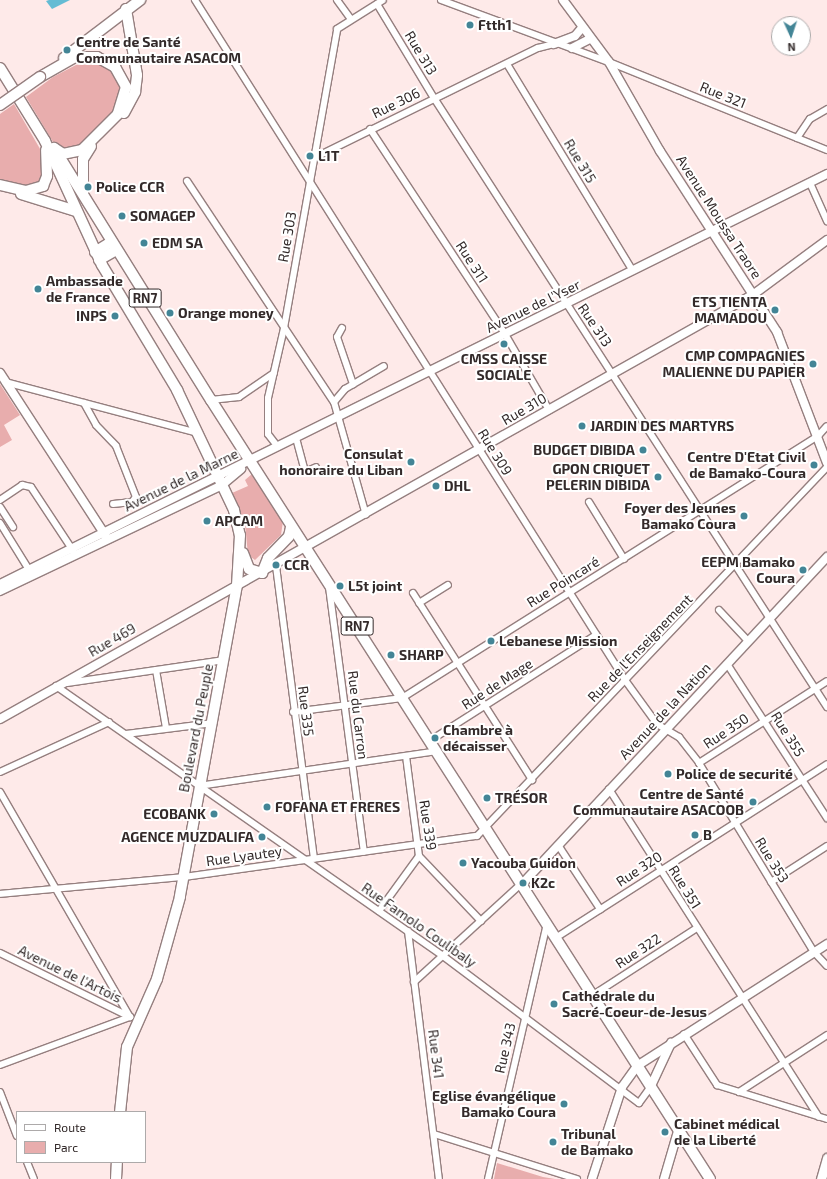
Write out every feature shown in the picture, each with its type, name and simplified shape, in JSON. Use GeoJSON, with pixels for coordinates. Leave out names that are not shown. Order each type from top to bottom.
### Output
{"type":"FeatureCollection","features":[{"type":"Feature","properties":{"kind":"main road"},"geometry":{"type":"LineString","coordinates":[[0,105],[40,76],[130,5],[140,0]]}},
{"type":"Feature","properties":{"kind":"main road"},"geometry":{"type":"LineString","coordinates":[[83,193],[85,153],[120,118],[135,92],[137,75],[130,5]]}},
{"type":"Feature","properties":{"kind":"main road"},"geometry":{"type":"LineString","coordinates":[[40,76],[76,57],[96,57],[115,66],[126,87],[118,114],[82,150],[63,154],[54,148]]}},
{"type":"Feature","properties":{"kind":"main road","name":"RN7"},"geometry":{"type":"LineString","coordinates":[[0,68],[45,140],[54,148],[83,193],[114,246],[210,400],[523,883],[650,1088],[710,1179]]}},
{"type":"Feature","properties":{"kind":"main road"},"geometry":{"type":"LineString","coordinates":[[0,185],[26,191],[43,186],[48,170],[45,140]]}},
{"type":"Feature","properties":{"kind":"main road"},"geometry":{"type":"LineString","coordinates":[[45,140],[97,256],[163,364],[198,433],[234,510],[240,543],[249,570],[262,573],[268,558],[289,536],[291,526]]}},
{"type":"Feature","properties":{"kind":"main road"},"geometry":{"type":"LineString","coordinates":[[0,188],[76,211]]}},
{"type":"Feature","properties":{"kind":"main road"},"geometry":{"type":"LineString","coordinates":[[97,256],[114,246]]}},
{"type":"Feature","properties":{"kind":"main road","name":"Boulevard du Peuple"},"geometry":{"type":"LineString","coordinates":[[120,1111],[127,1047],[157,979],[184,877],[198,786],[213,723],[237,585],[240,543]]}},
{"type":"Feature","properties":{"kind":"main road"},"geometry":{"type":"LineString","coordinates":[[820,1179],[827,1158]]}},
{"type":"Feature","properties":{"kind":"main road"},"geometry":{"type":"LineString","coordinates":[[116,1179],[117,1163]]}},
{"type":"Feature","properties":{"kind":"street","name":"Rue 309"},"geometry":{"type":"LineString","coordinates":[[195,0],[625,680],[657,724],[679,737],[699,763]]}},
{"type":"Feature","properties":{"kind":"street"},"geometry":{"type":"LineString","coordinates":[[337,0],[350,18],[383,0]]}},
{"type":"Feature","properties":{"kind":"street","name":"Rue 321"},"geometry":{"type":"LineString","coordinates":[[441,0],[554,44],[572,48],[609,62],[827,150]]}},
{"type":"Feature","properties":{"kind":"street","name":"Avenue Moussa Traore"},"geometry":{"type":"LineString","coordinates":[[563,0],[590,39],[609,62],[660,151],[754,294],[777,332],[818,436],[827,463]]}},
{"type":"Feature","properties":{"kind":"street","name":"Rue 313"},"geometry":{"type":"LineString","coordinates":[[377,4],[434,98],[566,304],[702,509],[827,707]]}},
{"type":"Feature","properties":{"kind":"street","name":"Rue 303"},"geometry":{"type":"LineString","coordinates":[[278,447],[267,423],[274,373],[284,328],[309,181],[316,157],[337,29],[350,18]]}},
{"type":"Feature","properties":{"kind":"street"},"geometry":{"type":"LineString","coordinates":[[554,44],[576,36],[582,28]]}},
{"type":"Feature","properties":{"kind":"street"},"geometry":{"type":"LineString","coordinates":[[572,48],[590,39]]}},
{"type":"Feature","properties":{"kind":"street","name":"Rue 306"},"geometry":{"type":"LineString","coordinates":[[316,157],[434,98],[506,64],[554,44]]}},
{"type":"Feature","properties":{"kind":"street","name":"Rue 315"},"geometry":{"type":"LineString","coordinates":[[506,64],[632,271]]}},
{"type":"Feature","properties":{"kind":"street"},"geometry":{"type":"LineString","coordinates":[[797,138],[810,119],[827,109]]}},
{"type":"Feature","properties":{"kind":"street","name":"Rue 311"},"geometry":{"type":"LineString","coordinates":[[370,129],[505,334],[549,410]]}},
{"type":"Feature","properties":{"kind":"street","name":"Avenue de l'Yser"},"geometry":{"type":"LineString","coordinates":[[250,462],[429,371],[713,232],[827,174]]}},
{"type":"Feature","properties":{"kind":"street"},"geometry":{"type":"LineString","coordinates":[[187,181],[334,402],[366,515]]}},
{"type":"Feature","properties":{"kind":"street"},"geometry":{"type":"LineString","coordinates":[[810,183],[827,221]]}},
{"type":"Feature","properties":{"kind":"street","name":"Rue 310"},"geometry":{"type":"LineString","coordinates":[[276,566],[754,294],[827,240]]}},
{"type":"Feature","properties":{"kind":"street"},"geometry":{"type":"LineString","coordinates":[[342,328],[337,337],[353,384]]}},
{"type":"Feature","properties":{"kind":"street"},"geometry":{"type":"LineString","coordinates":[[334,402],[353,384],[384,366]]}},
{"type":"Feature","properties":{"kind":"street"},"geometry":{"type":"LineString","coordinates":[[0,373],[105,535]]}},
{"type":"Feature","properties":{"kind":"street"},"geometry":{"type":"LineString","coordinates":[[210,400],[239,397],[274,373]]}},
{"type":"Feature","properties":{"kind":"street"},"geometry":{"type":"LineString","coordinates":[[5,382],[198,433]]}},
{"type":"Feature","properties":{"kind":"street"},"geometry":{"type":"LineString","coordinates":[[84,403],[96,424],[116,446],[136,497],[132,502],[113,504]]}},
{"type":"Feature","properties":{"kind":"street","name":"Rue Poincaré"},"geometry":{"type":"LineString","coordinates":[[294,712],[402,698],[818,436],[827,426]]}},
{"type":"Feature","properties":{"kind":"street"},"geometry":{"type":"LineString","coordinates":[[296,438],[305,472],[316,468]]}},
{"type":"Feature","properties":{"kind":"street","name":"Avenue de la Marne"},"geometry":{"type":"LineString","coordinates":[[0,591],[30,572],[220,480],[250,462]]}},
{"type":"Feature","properties":{"kind":"street","name":"Rue de l'Enseignement"},"geometry":{"type":"LineString","coordinates":[[486,828],[827,467]]}},
{"type":"Feature","properties":{"kind":"street"},"geometry":{"type":"LineString","coordinates":[[0,500],[22,485],[31,487],[73,550]]}},
{"type":"Feature","properties":{"kind":"street"},"geometry":{"type":"LineString","coordinates":[[589,502],[624,558]]}},
{"type":"Feature","properties":{"kind":"street"},"geometry":{"type":"LineString","coordinates":[[0,507],[13,527]]}},
{"type":"Feature","properties":{"kind":"street"},"geometry":{"type":"LineString","coordinates":[[0,523],[30,572]]}},
{"type":"Feature","properties":{"kind":"street","name":"Avenue de la Nation"},"geometry":{"type":"LineString","coordinates":[[523,883],[609,789],[667,730],[827,556]]}},
{"type":"Feature","properties":{"kind":"street","name":"Rue 469"},"geometry":{"type":"LineString","coordinates":[[0,719],[237,585],[276,566]]}},
{"type":"Feature","properties":{"kind":"street","name":"Rue 335"},"geometry":{"type":"LineString","coordinates":[[276,566],[314,859]]}},
{"type":"Feature","properties":{"kind":"street","name":"Avenue de la Marne"},"geometry":{"type":"LineString","coordinates":[[0,584],[30,572]]}},
{"type":"Feature","properties":{"kind":"street","name":"Rue du Carron"},"geometry":{"type":"LineString","coordinates":[[328,582],[364,852]]}},
{"type":"Feature","properties":{"kind":"street"},"geometry":{"type":"LineString","coordinates":[[419,603],[448,585]]}},
{"type":"Feature","properties":{"kind":"street"},"geometry":{"type":"LineString","coordinates":[[413,593],[483,707],[532,780]]}},
{"type":"Feature","properties":{"kind":"street"},"geometry":{"type":"LineString","coordinates":[[719,610],[748,641]]}},
{"type":"Feature","properties":{"kind":"street","name":"Rue de Mage"},"geometry":{"type":"LineString","coordinates":[[431,740],[596,635]]}},
{"type":"Feature","properties":{"kind":"street"},"geometry":{"type":"LineString","coordinates":[[58,685],[224,660]]}},
{"type":"Feature","properties":{"kind":"street","name":"Rue 355"},"geometry":{"type":"LineString","coordinates":[[727,664],[765,719],[827,818]]}},
{"type":"Feature","properties":{"kind":"street"},"geometry":{"type":"LineString","coordinates":[[156,670],[166,728]]}},
{"type":"Feature","properties":{"kind":"street","name":"Rue 350"},"geometry":{"type":"LineString","coordinates":[[699,763],[765,719],[827,681]]}},
{"type":"Feature","properties":{"kind":"street","name":"Rue Famolo Coulibaly"},"geometry":{"type":"LineString","coordinates":[[58,685],[198,786],[443,956],[622,1087],[639,1103],[650,1088]]}},
{"type":"Feature","properties":{"kind":"street"},"geometry":{"type":"LineString","coordinates":[[0,772],[109,722]]}},
{"type":"Feature","properties":{"kind":"street"},"geometry":{"type":"LineString","coordinates":[[126,734],[213,723]]}},
{"type":"Feature","properties":{"kind":"street"},"geometry":{"type":"LineString","coordinates":[[198,786],[438,751]]}},
{"type":"Feature","properties":{"kind":"street","name":"Rue 339"},"geometry":{"type":"LineString","coordinates":[[406,756],[419,856],[481,921]]}},
{"type":"Feature","properties":{"kind":"street","name":"Rue 353"},"geometry":{"type":"LineString","coordinates":[[699,763],[814,952],[827,966]]}},
{"type":"Feature","properties":{"kind":"street","name":"Rue 320"},"geometry":{"type":"LineString","coordinates":[[557,937],[827,764]]}},
{"type":"Feature","properties":{"kind":"street","name":"Rue 351"},"geometry":{"type":"LineString","coordinates":[[609,789],[819,1116]]}},
{"type":"Feature","properties":{"kind":"street"},"geometry":{"type":"LineString","coordinates":[[0,792],[58,888],[130,1017],[0,1065]]}},
{"type":"Feature","properties":{"kind":"street","name":"Rue Lyautey"},"geometry":{"type":"LineString","coordinates":[[0,894],[184,877],[474,837],[486,828]]}},
{"type":"Feature","properties":{"kind":"street"},"geometry":{"type":"LineString","coordinates":[[558,845],[600,909]]}},
{"type":"Feature","properties":{"kind":"street"},"geometry":{"type":"LineString","coordinates":[[771,882],[827,846]]}},
{"type":"Feature","properties":{"kind":"street"},"geometry":{"type":"LineString","coordinates":[[378,912],[419,856]]}},
{"type":"Feature","properties":{"kind":"street"},"geometry":{"type":"LineString","coordinates":[[414,982],[523,883]]}},
{"type":"Feature","properties":{"kind":"street","name":"Rue 343"},"geometry":{"type":"LineString","coordinates":[[488,1179],[547,922]]}},
{"type":"Feature","properties":{"kind":"street","name":"Rue 322"},"geometry":{"type":"LineString","coordinates":[[593,995],[697,928]]}},
{"type":"Feature","properties":{"kind":"street","name":"Rue 341"},"geometry":{"type":"LineString","coordinates":[[408,931],[439,1179]]}},
{"type":"Feature","properties":{"kind":"street"},"geometry":{"type":"LineString","coordinates":[[592,1179],[622,1087],[637,1066],[684,1034],[827,944]]}},
{"type":"Feature","properties":{"kind":"street","name":"Avenue de l'Artois"},"geometry":{"type":"LineString","coordinates":[[0,953],[130,1017]]}},
{"type":"Feature","properties":{"kind":"street"},"geometry":{"type":"LineString","coordinates":[[684,1034],[717,1086],[827,1119]]}},
{"type":"Feature","properties":{"kind":"street"},"geometry":{"type":"LineString","coordinates":[[739,1092],[786,1063],[827,1035]]}},
{"type":"Feature","properties":{"kind":"street"},"geometry":{"type":"LineString","coordinates":[[650,1088],[671,1043]]}},
{"type":"Feature","properties":{"kind":"street"},"geometry":{"type":"LineString","coordinates":[[0,1092],[16,1134]]}},
{"type":"Feature","properties":{"kind":"street"},"geometry":{"type":"LineString","coordinates":[[0,1112],[6,1109]]}},
{"type":"Feature","properties":{"kind":"street"},"geometry":{"type":"LineString","coordinates":[[664,1179],[678,1131]]}},
{"type":"Feature","properties":{"kind":"street"},"geometry":{"type":"LineString","coordinates":[[434,1134],[493,1155],[577,1179]]}},
{"type":"Feature","properties":{"kind":"street"},"geometry":{"type":"LineString","coordinates":[[27,1163],[34,1179]]}},
{"type":"Feature","properties":{"kind":"green space"},"geometry":{"type":"Polygon","coordinates":[[[90,62],[101,64],[114,73],[122,87],[114,112],[80,146],[66,149],[53,142],[26,97],[53,77],[76,65],[90,62]]]}},
{"type":"Feature","properties":{"kind":"green space"},"geometry":{"type":"Polygon","coordinates":[[[14,104],[43,154],[44,177],[40,184],[25,187],[0,181],[0,114],[14,104]]]}},
{"type":"Feature","properties":{"kind":"green space"},"geometry":{"type":"Polygon","coordinates":[[[0,384],[20,415],[4,425],[12,440],[0,447],[0,384]]]}},
{"type":"Feature","properties":{"kind":"green space"},"geometry":{"type":"Polygon","coordinates":[[[252,474],[283,521],[281,535],[255,560],[248,555],[245,524],[232,493],[248,486],[245,480],[252,474]]]}},
{"type":"Feature","properties":{"kind":"green space"},"geometry":{"type":"Polygon","coordinates":[[[497,1163],[543,1177],[555,1179],[494,1179],[497,1163]]]}},
{"type":"Feature","properties":{"kind":"water"},"geometry":{"type":"Polygon","coordinates":[[[49,0],[70,0],[52,9],[46,1],[49,0]]]}},
{"type":"Feature","properties":{"kind":"place","name":"Ftth1"},"geometry":{"type":"Point","coordinates":[470,25]}},
{"type":"Feature","properties":{"kind":"place","name":"Centre de Santé Communautaire ASACOM"},"geometry":{"type":"Point","coordinates":[67,50]}},
{"type":"Feature","properties":{"kind":"place","name":"L1T"},"geometry":{"type":"Point","coordinates":[310,156]}},
{"type":"Feature","properties":{"kind":"place","name":"Police CCR"},"geometry":{"type":"Point","coordinates":[88,187]}},
{"type":"Feature","properties":{"kind":"place","name":"SOMAGEP"},"geometry":{"type":"Point","coordinates":[122,216]}},
{"type":"Feature","properties":{"kind":"place","name":"EDM SA"},"geometry":{"type":"Point","coordinates":[144,243]}},
{"type":"Feature","properties":{"kind":"place","name":"Ambassade de France"},"geometry":{"type":"Point","coordinates":[38,289]}},
{"type":"Feature","properties":{"kind":"place","name":"ETS TIENTA MAMADOU"},"geometry":{"type":"Point","coordinates":[775,310]}},
{"type":"Feature","properties":{"kind":"place","name":"Orange money"},"geometry":{"type":"Point","coordinates":[170,313]}},
{"type":"Feature","properties":{"kind":"place","name":"INPS"},"geometry":{"type":"Point","coordinates":[115,316]}},
{"type":"Feature","properties":{"kind":"place","name":"CMSS CAISSE SOCIALE"},"geometry":{"type":"Point","coordinates":[504,344]}},
{"type":"Feature","properties":{"kind":"place","name":"CMP COMPAGNIES MALIENNE DU PAPIER"},"geometry":{"type":"Point","coordinates":[813,364]}},
{"type":"Feature","properties":{"kind":"place","name":"JARDIN DES MARTYRS"},"geometry":{"type":"Point","coordinates":[582,426]}},
{"type":"Feature","properties":{"kind":"place","name":"BUDGET DIBIDA"},"geometry":{"type":"Point","coordinates":[643,450]}},
{"type":"Feature","properties":{"kind":"place","name":"Consulat honoraire du Liban"},"geometry":{"type":"Point","coordinates":[411,462]}},
{"type":"Feature","properties":{"kind":"place","name":"Centre D'Etat Civil de Bamako-Coura"},"geometry":{"type":"Point","coordinates":[814,465]}},
{"type":"Feature","properties":{"kind":"place","name":"GPON CRIQUET PELERIN DIBIDA"},"geometry":{"type":"Point","coordinates":[658,477]}},
{"type":"Feature","properties":{"kind":"place","name":"DHL"},"geometry":{"type":"Point","coordinates":[436,486]}},
{"type":"Feature","properties":{"kind":"place","name":"Foyer des Jeunes Bamako Coura"},"geometry":{"type":"Point","coordinates":[744,516]}},
{"type":"Feature","properties":{"kind":"place","name":"APCAM"},"geometry":{"type":"Point","coordinates":[207,521]}},
{"type":"Feature","properties":{"kind":"place","name":"CCR"},"geometry":{"type":"Point","coordinates":[276,565]}},
{"type":"Feature","properties":{"kind":"place","name":"EEPM Bamako Coura"},"geometry":{"type":"Point","coordinates":[803,570]}},
{"type":"Feature","properties":{"kind":"place","name":"L5t joint"},"geometry":{"type":"Point","coordinates":[340,586]}},
{"type":"Feature","properties":{"kind":"place","name":"Lebanese Mission"},"geometry":{"type":"Point","coordinates":[491,641]}},
{"type":"Feature","properties":{"kind":"place","name":"SHARP"},"geometry":{"type":"Point","coordinates":[391,655]}},
{"type":"Feature","properties":{"kind":"place","name":"Chambre à décaisser"},"geometry":{"type":"Point","coordinates":[435,738]}},
{"type":"Feature","properties":{"kind":"place","name":"Police de securité"},"geometry":{"type":"Point","coordinates":[668,774]}},
{"type":"Feature","properties":{"kind":"place","name":"TRÉSOR"},"geometry":{"type":"Point","coordinates":[487,798]}},
{"type":"Feature","properties":{"kind":"place","name":"Centre de Santé Communautaire ASACOOB"},"geometry":{"type":"Point","coordinates":[753,802]}},
{"type":"Feature","properties":{"kind":"place","name":"FOFANA ET FRERES"},"geometry":{"type":"Point","coordinates":[267,807]}},
{"type":"Feature","properties":{"kind":"place","name":"ECOBANK"},"geometry":{"type":"Point","coordinates":[214,814]}},
{"type":"Feature","properties":{"kind":"place","name":"B"},"geometry":{"type":"Point","coordinates":[695,835]}},
{"type":"Feature","properties":{"kind":"place","name":"AGENCE MUZDALIFA"},"geometry":{"type":"Point","coordinates":[262,837]}},
{"type":"Feature","properties":{"kind":"place","name":"Yacouba Guidon"},"geometry":{"type":"Point","coordinates":[463,863]}},
{"type":"Feature","properties":{"kind":"place","name":"K2c"},"geometry":{"type":"Point","coordinates":[523,883]}},
{"type":"Feature","properties":{"kind":"place","name":"Cathédrale du Sacré-Coeur-de-Jesus"},"geometry":{"type":"Point","coordinates":[554,1004]}},
{"type":"Feature","properties":{"kind":"place","name":"Eglise évangélique Bamako Coura"},"geometry":{"type":"Point","coordinates":[564,1104]}},
{"type":"Feature","properties":{"kind":"place","name":"Cabinet médical de la Liberté"},"geometry":{"type":"Point","coordinates":[665,1132]}},
{"type":"Feature","properties":{"kind":"place","name":"Tribunal de Bamako"},"geometry":{"type":"Point","coordinates":[553,1142]}}]}
